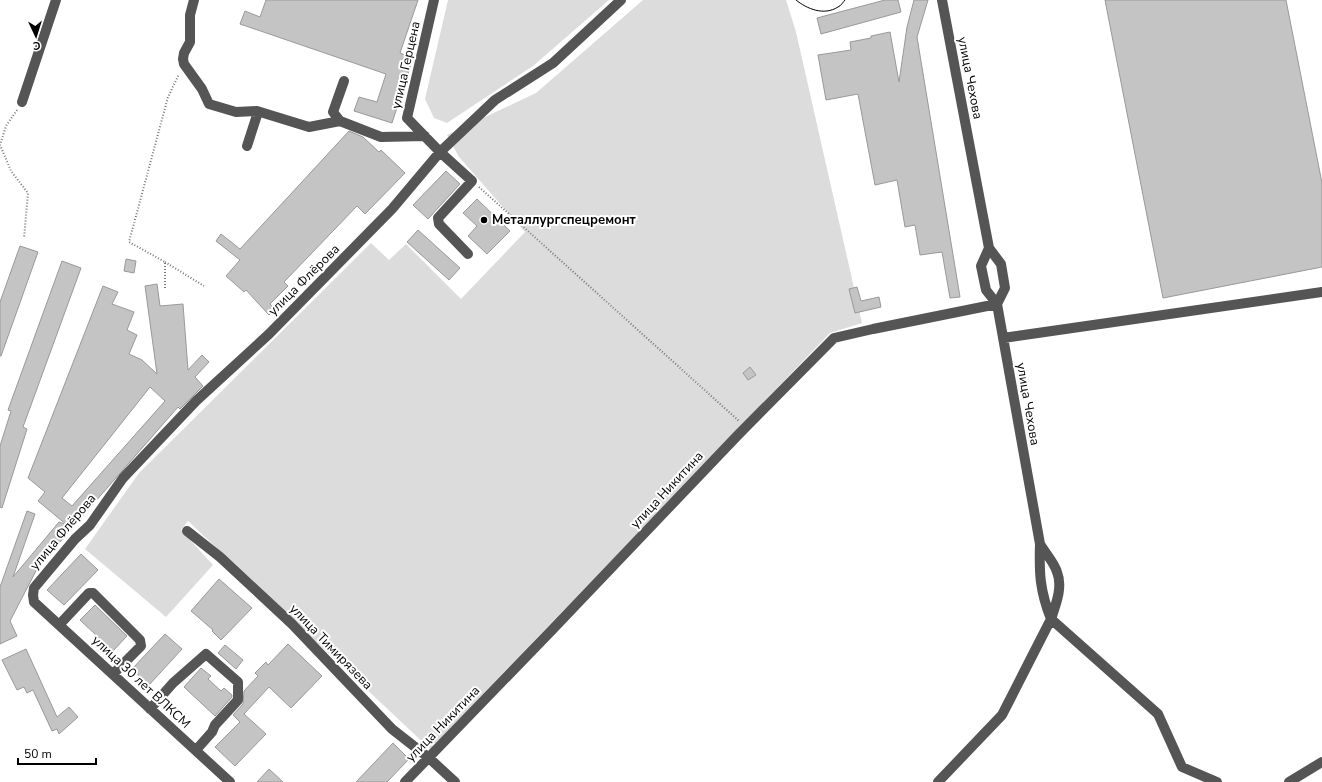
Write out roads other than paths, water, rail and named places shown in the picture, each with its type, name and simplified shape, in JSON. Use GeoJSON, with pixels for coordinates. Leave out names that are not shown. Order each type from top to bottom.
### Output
{"type":"FeatureCollection","features":[{"type":"Feature","properties":{"kind":"street"},"geometry":{"type":"LineString","coordinates":[[22,102],[56,0]]}},
{"type":"Feature","properties":{"kind":"street"},"geometry":{"type":"LineString","coordinates":[[194,0],[190,15],[190,42],[184,53],[183,59],[184,64],[202,89],[208,104],[236,112],[258,112],[309,128],[340,121]]}},
{"type":"Feature","properties":{"kind":"street","name":"улица Герцена"},"geometry":{"type":"LineString","coordinates":[[434,0],[407,118],[440,152],[472,181],[438,218],[438,224],[468,254]]}},
{"type":"Feature","properties":{"kind":"street","name":"улица Флёрова"},"geometry":{"type":"LineString","coordinates":[[34,602],[34,588],[75,539],[90,525],[123,478],[196,401],[269,334],[392,209],[440,152],[495,100],[553,63],[621,0]]}},
{"type":"Feature","properties":{"kind":"street","name":"улица Чехова"},"geometry":{"type":"LineString","coordinates":[[942,0],[989,248],[981,266],[986,290],[997,304],[1040,544],[1040,578],[1044,599],[1051,619]]}},
{"type":"Feature","properties":{"kind":"street"},"geometry":{"type":"LineString","coordinates":[[344,81],[333,112],[340,121],[381,137],[425,136]]}},
{"type":"Feature","properties":{"kind":"street"},"geometry":{"type":"LineString","coordinates":[[247,146],[258,112]]}},
{"type":"Feature","properties":{"kind":"street"},"geometry":{"type":"LineString","coordinates":[[989,248],[1001,264],[1005,288],[997,304]]}},
{"type":"Feature","properties":{"kind":"street"},"geometry":{"type":"LineString","coordinates":[[1003,338],[1322,292]]}},
{"type":"Feature","properties":{"kind":"street","name":"улица Никитина"},"geometry":{"type":"LineString","coordinates":[[405,782],[745,427],[834,338],[997,304]]}},
{"type":"Feature","properties":{"kind":"street","name":"улица Тимирязева"},"geometry":{"type":"LineString","coordinates":[[187,531],[220,558],[292,624],[392,729],[429,758],[455,782]]}},
{"type":"Feature","properties":{"kind":"street"},"geometry":{"type":"LineString","coordinates":[[938,782],[1002,715],[1051,619],[1058,599],[1059,586],[1057,571],[1040,544]]}},
{"type":"Feature","properties":{"kind":"street"},"geometry":{"type":"LineString","coordinates":[[59,625],[89,593],[93,593],[140,640],[141,646],[113,674]]}},
{"type":"Feature","properties":{"kind":"street","name":"улица 30 лет ВЛКСМ"},"geometry":{"type":"LineString","coordinates":[[34,602],[230,782]]}},
{"type":"Feature","properties":{"kind":"street"},"geometry":{"type":"LineString","coordinates":[[1051,619],[1158,714],[1182,767],[1217,782]]}},
{"type":"Feature","properties":{"kind":"street"},"geometry":{"type":"LineString","coordinates":[[150,708],[173,683],[206,654],[238,682],[238,700],[215,725],[212,732],[196,750]]}},
{"type":"Feature","properties":{"kind":"street"},"geometry":{"type":"LineString","coordinates":[[1288,782],[1322,762]]}},
{"type":"Feature","properties":{"kind":"tram line"},"geometry":{"type":"LineString","coordinates":[[796,0],[810,9],[821,11],[833,10],[840,6],[845,0]]}},
{"type":"Feature","properties":{"kind":"place","name":"Металлургспецремонт"},"geometry":{"type":"Point","coordinates":[484,220]}}]}
